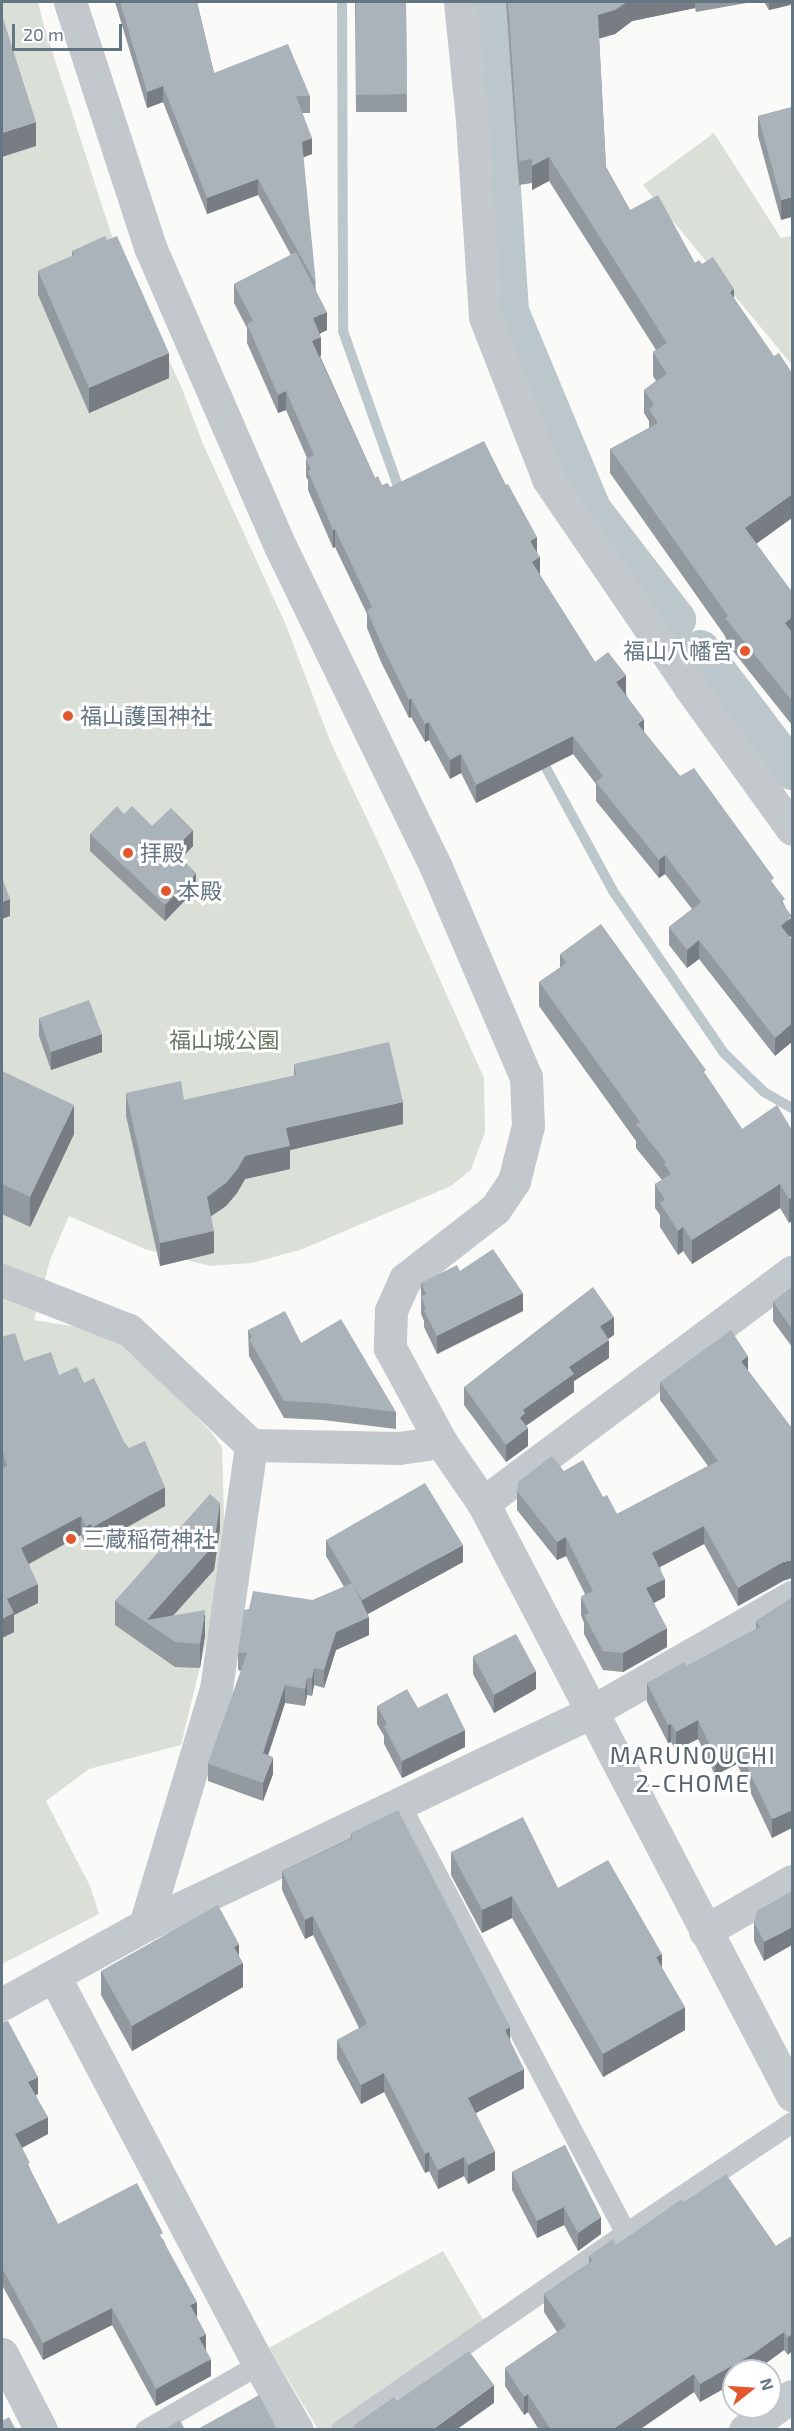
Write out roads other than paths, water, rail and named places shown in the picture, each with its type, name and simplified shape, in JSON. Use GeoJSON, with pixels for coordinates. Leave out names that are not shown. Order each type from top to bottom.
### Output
{"type":"FeatureCollection","features":[{"type":"Feature","properties":{"kind":"street"},"geometry":{"type":"LineString","coordinates":[[70,2],[150,247],[281,548],[435,865],[526,1077],[528,1126],[514,1181],[495,1209],[405,1279],[391,1311],[390,1348],[441,1442],[483,1503],[792,2095]]}},
{"type":"Feature","properties":{"kind":"street"},"geometry":{"type":"LineString","coordinates":[[460,2],[472,121],[485,317],[548,479],[689,687],[792,829]]}},
{"type":"Feature","properties":{"kind":"street"},"geometry":{"type":"LineString","coordinates":[[483,1503],[792,1272]]}},
{"type":"Feature","properties":{"kind":"street"},"geometry":{"type":"LineString","coordinates":[[2,1280],[129,1330],[251,1445],[399,1448],[441,1442]]}},
{"type":"Feature","properties":{"kind":"street"},"geometry":{"type":"LineString","coordinates":[[145,1924],[216,1689],[251,1445]]}},
{"type":"Feature","properties":{"kind":"street"},"geometry":{"type":"LineString","coordinates":[[2,2004],[145,1924],[591,1712],[792,1597]]}},
{"type":"Feature","properties":{"kind":"street"},"geometry":{"type":"LineString","coordinates":[[705,1931],[792,1881]]}},
{"type":"Feature","properties":{"kind":"street"},"geometry":{"type":"LineString","coordinates":[[54,1976],[259,2364],[297,2430]]}},
{"type":"Feature","properties":{"kind":"street"},"geometry":{"type":"LineString","coordinates":[[2,2354],[41,2430]]}},
{"type":"Feature","properties":{"kind":"street"},"geometry":{"type":"LineString","coordinates":[[745,2430],[792,2396]]}},
{"type":"Feature","properties":{"kind":"lane"},"geometry":{"type":"LineString","coordinates":[[399,1803],[626,2233]]}},
{"type":"Feature","properties":{"kind":"lane"},"geometry":{"type":"LineString","coordinates":[[341,2430],[626,2233],[792,2122]]}},
{"type":"Feature","properties":{"kind":"lane"},"geometry":{"type":"LineString","coordinates":[[145,2430],[259,2364]]}},
{"type":"Feature","properties":{"kind":"waterway"},"geometry":{"type":"LineString","coordinates":[[342,2],[343,331],[401,495]]}},
{"type":"Feature","properties":{"kind":"waterway"},"geometry":{"type":"LineString","coordinates":[[489,2],[509,311],[592,510],[676,619]]}},
{"type":"Feature","properties":{"kind":"waterway"},"geometry":{"type":"LineString","coordinates":[[700,649],[792,770]]}},
{"type":"Feature","properties":{"kind":"waterway"},"geometry":{"type":"LineString","coordinates":[[539,755],[613,891],[724,1053],[764,1092],[792,1108]]}},
{"type":"Feature","properties":{"kind":"place","name":"福山八幡宮"},"geometry":{"type":"Point","coordinates":[745,651]}},
{"type":"Feature","properties":{"kind":"place","name":"福山護国神社"},"geometry":{"type":"Point","coordinates":[68,716]}},
{"type":"Feature","properties":{"kind":"place","name":"拝殿"},"geometry":{"type":"Point","coordinates":[128,853]}},
{"type":"Feature","properties":{"kind":"place","name":"本殿"},"geometry":{"type":"Point","coordinates":[166,891]}},
{"type":"Feature","properties":{"kind":"place","name":"三蔵稲荷神社"},"geometry":{"type":"Point","coordinates":[71,1539]}},
{"type":"Feature","properties":{"kind":"district","name":"MARUNOUCHI 2-CHOME"},"geometry":{"type":"Point","coordinates":[693,1769]}},
{"type":"Feature","properties":{"kind":"park label","name":"福山城公園"},"geometry":{"type":"Point","coordinates":[224,1040]}}]}
